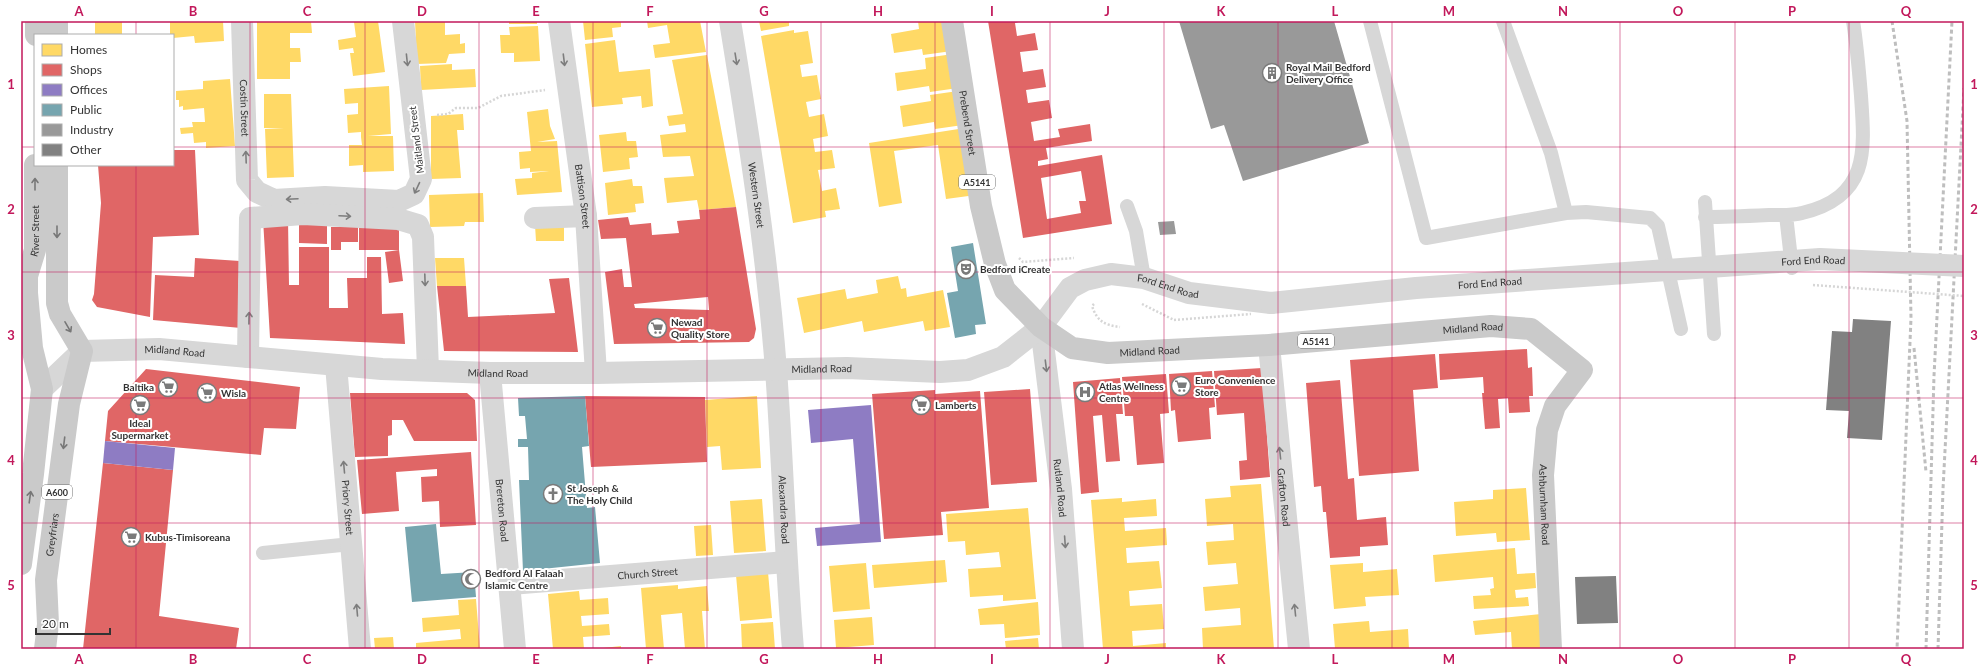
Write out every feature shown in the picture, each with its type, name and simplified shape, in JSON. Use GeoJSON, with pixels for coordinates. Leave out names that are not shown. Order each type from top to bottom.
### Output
{"type":"FeatureCollection","features":[{"type":"Feature","properties":{"kind":"main road"},"geometry":{"type":"LineString","coordinates":[[36,21],[36,34]]}},
{"type":"Feature","properties":{"kind":"main road"},"geometry":{"type":"LineString","coordinates":[[57,21],[57,34]]}},
{"type":"Feature","properties":{"kind":"main road","name":"Prebend Street"},"geometry":{"type":"LineString","coordinates":[[952,21],[981,206],[995,264],[1005,290],[1041,327]]}},
{"type":"Feature","properties":{"kind":"main road","name":"River Street"},"geometry":{"type":"LineString","coordinates":[[35,166],[35,250],[27,276],[27,293],[32,348],[42,389]]}},
{"type":"Feature","properties":{"kind":"main road"},"geometry":{"type":"LineString","coordinates":[[57,166],[56,303],[60,314],[82,351]]}},
{"type":"Feature","properties":{"kind":"main road","name":"Midland Road"},"geometry":{"type":"LineString","coordinates":[[1041,327],[1072,348],[1108,353],[1269,345],[1491,326],[1531,329],[1582,370]]}},
{"type":"Feature","properties":{"kind":"main road","name":"Greyfriars"},"geometry":{"type":"LineString","coordinates":[[44,649],[48,624],[46,580],[68,404],[82,351]]}},
{"type":"Feature","properties":{"kind":"main road","name":"Ashburnham Road"},"geometry":{"type":"LineString","coordinates":[[1551,649],[1543,475],[1547,430],[1555,406],[1582,370]]}},
{"type":"Feature","properties":{"kind":"main road","name":"A600"},"geometry":{"type":"LineString","coordinates":[[21,564],[42,389]]}},
{"type":"Feature","properties":{"kind":"street","name":"Costin Street"},"geometry":{"type":"LineString","coordinates":[[242,21],[247,180],[257,192]]}},
{"type":"Feature","properties":{"kind":"street","name":"Maitland Street"},"geometry":{"type":"LineString","coordinates":[[257,192],[274,200],[325,197],[399,201],[414,194],[421,179],[403,21]]}},
{"type":"Feature","properties":{"kind":"street","name":"Battison Street"},"geometry":{"type":"LineString","coordinates":[[559,21],[567,88],[586,216],[596,373]]}},
{"type":"Feature","properties":{"kind":"street","name":"Western Street"},"geometry":{"type":"LineString","coordinates":[[730,21],[762,225],[776,369]]}},
{"type":"Feature","properties":{"kind":"street"},"geometry":{"type":"LineString","coordinates":[[248,357],[250,218],[303,214],[398,219],[418,225],[424,237],[428,370]]}},
{"type":"Feature","properties":{"kind":"street"},"geometry":{"type":"LineString","coordinates":[[535,218],[586,216]]}},
{"type":"Feature","properties":{"kind":"street","name":"Ford End Road"},"geometry":{"type":"LineString","coordinates":[[1041,327],[1070,288],[1085,280],[1111,274],[1144,278],[1189,293],[1272,303],[1416,288],[1820,259],[1964,266]]}},
{"type":"Feature","properties":{"kind":"street","name":"Midland Road"},"geometry":{"type":"LineString","coordinates":[[82,351],[159,349],[336,366],[490,373],[596,373],[847,368],[940,372],[968,370],[1003,357],[1041,327]]}},
{"type":"Feature","properties":{"kind":"street","name":"Rutland Road"},"geometry":{"type":"LineString","coordinates":[[1041,327],[1061,489],[1073,649]]}},
{"type":"Feature","properties":{"kind":"street","name":"Grafton Road"},"geometry":{"type":"LineString","coordinates":[[1269,345],[1299,649]]}},
{"type":"Feature","properties":{"kind":"street"},"geometry":{"type":"LineString","coordinates":[[42,389],[82,351]]}},
{"type":"Feature","properties":{"kind":"street","name":"Priory Street"},"geometry":{"type":"LineString","coordinates":[[336,366],[360,649]]}},
{"type":"Feature","properties":{"kind":"street","name":"Alexandra Road"},"geometry":{"type":"LineString","coordinates":[[776,369],[786,562],[793,649]]}},
{"type":"Feature","properties":{"kind":"street","name":"Brereton Road"},"geometry":{"type":"LineString","coordinates":[[490,373],[515,649]]}},
{"type":"Feature","properties":{"kind":"street","name":"Church Street"},"geometry":{"type":"LineString","coordinates":[[510,584],[786,562]]}},
{"type":"Feature","properties":{"kind":"lane"},"geometry":{"type":"LineString","coordinates":[[1370,21],[1426,238],[1566,214],[1586,212],[1650,218],[1658,226],[1682,329]]}},
{"type":"Feature","properties":{"kind":"lane"},"geometry":{"type":"LineString","coordinates":[[1503,21],[1551,153],[1566,214]]}},
{"type":"Feature","properties":{"kind":"lane"},"geometry":{"type":"LineString","coordinates":[[1706,217],[1786,215],[1802,213],[1839,197],[1851,185],[1859,170],[1863,154],[1864,129],[1857,44],[1853,21]]}},
{"type":"Feature","properties":{"kind":"lane"},"geometry":{"type":"LineString","coordinates":[[1705,202],[1714,334]]}},
{"type":"Feature","properties":{"kind":"lane"},"geometry":{"type":"LineString","coordinates":[[1127,206],[1136,230],[1144,278]]}},
{"type":"Feature","properties":{"kind":"lane"},"geometry":{"type":"LineString","coordinates":[[1786,215],[1792,270]]}},
{"type":"Feature","properties":{"kind":"lane"},"geometry":{"type":"LineString","coordinates":[[263,553],[351,544]]}},
{"type":"Feature","properties":{"kind":"path"},"geometry":{"type":"LineString","coordinates":[[414,115],[448,114],[456,108],[478,108],[501,96],[567,88]]}},
{"type":"Feature","properties":{"kind":"path"},"geometry":{"type":"LineString","coordinates":[[1014,252],[1023,262],[1077,257]]}},
{"type":"Feature","properties":{"kind":"path"},"geometry":{"type":"LineString","coordinates":[[1808,285],[1964,296]]}},
{"type":"Feature","properties":{"kind":"path"},"geometry":{"type":"LineString","coordinates":[[1092,306],[1097,302]]}},
{"type":"Feature","properties":{"kind":"path"},"geometry":{"type":"LineString","coordinates":[[1137,303],[1174,320]]}},
{"type":"Feature","properties":{"kind":"building: Homes"},"geometry":{"type":"Polygon","coordinates":[[[95,21],[122,21],[122,34],[95,34],[95,21]]]}},
{"type":"Feature","properties":{"kind":"building: Homes"},"geometry":{"type":"Polygon","coordinates":[[[170,21],[223,21],[224,41],[195,43],[194,36],[174,38],[174,34],[170,34],[170,21]]]}},
{"type":"Feature","properties":{"kind":"building: Homes"},"geometry":{"type":"Polygon","coordinates":[[[257,21],[311,21],[312,33],[290,33],[290,48],[300,48],[301,62],[290,62],[290,79],[257,79],[257,21]]]}},
{"type":"Feature","properties":{"kind":"building: Homes"},"geometry":{"type":"Polygon","coordinates":[[[378,21],[385,72],[353,76],[350,53],[354,53],[353,48],[339,50],[338,40],[356,37],[354,22],[378,21]]]}},
{"type":"Feature","properties":{"kind":"building: Homes"},"geometry":{"type":"Polygon","coordinates":[[[415,21],[445,21],[445,35],[460,34],[460,44],[465,43],[465,53],[449,54],[446,63],[417,64],[415,21]]]}},
{"type":"Feature","properties":{"kind":"building: Homes"},"geometry":{"type":"Polygon","coordinates":[[[509,21],[537,21],[537,24],[509,24],[509,21]]]}},
{"type":"Feature","properties":{"kind":"building: Homes"},"geometry":{"type":"Polygon","coordinates":[[[583,21],[621,21],[621,27],[612,28],[613,37],[585,40],[583,21]]]}},
{"type":"Feature","properties":{"kind":"building: Homes"},"geometry":{"type":"Polygon","coordinates":[[[647,21],[700,21],[706,52],[655,58],[653,45],[670,43],[667,25],[648,28],[647,21]]]}},
{"type":"Feature","properties":{"kind":"building: Homes"},"geometry":{"type":"Polygon","coordinates":[[[759,21],[789,21],[789,26],[761,31],[759,21]]]}},
{"type":"Feature","properties":{"kind":"building: Homes"},"geometry":{"type":"Polygon","coordinates":[[[918,21],[947,21],[952,51],[923,55],[922,49],[894,53],[891,34],[919,29],[918,21]]]}},
{"type":"Feature","properties":{"kind":"building: Homes"},"geometry":{"type":"Polygon","coordinates":[[[538,26],[540,61],[514,62],[514,53],[501,53],[500,35],[510,35],[509,27],[538,26]]]}},
{"type":"Feature","properties":{"kind":"building: Homes"},"geometry":{"type":"Polygon","coordinates":[[[794,30],[794,33],[808,31],[813,63],[800,65],[802,77],[817,75],[821,99],[806,102],[809,117],[824,114],[828,136],[813,139],[815,152],[832,150],[835,168],[818,170],[822,191],[836,188],[840,209],[825,211],[826,217],[793,223],[761,36],[794,30]]]}},
{"type":"Feature","properties":{"kind":"building: Homes"},"geometry":{"type":"Polygon","coordinates":[[[615,40],[619,72],[650,69],[653,106],[642,108],[641,96],[622,98],[623,104],[592,107],[585,44],[615,40]]]}},
{"type":"Feature","properties":{"kind":"building: Homes"},"geometry":{"type":"Polygon","coordinates":[[[953,54],[958,88],[930,92],[929,86],[897,91],[895,73],[926,69],[925,58],[953,54]]]}},
{"type":"Feature","properties":{"kind":"building: Homes"},"geometry":{"type":"Polygon","coordinates":[[[707,55],[736,207],[699,210],[697,200],[667,203],[664,178],[694,176],[690,156],[663,157],[660,135],[686,132],[685,124],[669,126],[667,116],[683,114],[672,60],[707,55]]]}},
{"type":"Feature","properties":{"kind":"building: Homes"},"geometry":{"type":"Polygon","coordinates":[[[452,64],[452,70],[475,69],[476,87],[421,90],[420,66],[452,64]]]}},
{"type":"Feature","properties":{"kind":"building: Homes"},"geometry":{"type":"Polygon","coordinates":[[[230,79],[235,146],[206,148],[206,142],[194,143],[193,133],[181,134],[180,128],[193,127],[192,122],[205,122],[204,108],[183,110],[183,106],[179,107],[179,100],[176,100],[176,91],[203,89],[203,81],[230,79]]]}},
{"type":"Feature","properties":{"kind":"building: Homes"},"geometry":{"type":"Polygon","coordinates":[[[389,86],[391,134],[368,136],[393,136],[394,171],[363,172],[363,165],[349,166],[349,145],[362,145],[361,132],[348,133],[347,115],[358,114],[358,103],[345,104],[344,89],[389,86]]]}},
{"type":"Feature","properties":{"kind":"building: Homes"},"geometry":{"type":"Polygon","coordinates":[[[958,91],[963,125],[935,129],[934,122],[903,127],[900,106],[931,101],[930,95],[958,91]]]}},
{"type":"Feature","properties":{"kind":"building: Homes"},"geometry":{"type":"Polygon","coordinates":[[[264,94],[291,94],[294,177],[267,178],[265,129],[284,128],[264,128],[264,94]]]}},
{"type":"Feature","properties":{"kind":"building: Homes"},"geometry":{"type":"Polygon","coordinates":[[[548,109],[550,126],[555,139],[537,142],[557,141],[562,192],[517,195],[515,179],[532,178],[532,173],[549,171],[530,172],[530,168],[520,169],[519,152],[531,151],[527,112],[548,109]]]}},
{"type":"Feature","properties":{"kind":"building: Homes"},"geometry":{"type":"Polygon","coordinates":[[[463,114],[464,130],[457,130],[461,178],[431,179],[431,116],[463,114]]]}},
{"type":"Feature","properties":{"kind":"building: Homes"},"geometry":{"type":"Polygon","coordinates":[[[965,128],[976,195],[946,199],[938,145],[894,151],[902,203],[879,207],[869,143],[965,128]]]}},
{"type":"Feature","properties":{"kind":"building: Homes"},"geometry":{"type":"Polygon","coordinates":[[[626,132],[627,141],[636,141],[638,157],[629,158],[630,169],[603,172],[599,135],[626,132]]]}},
{"type":"Feature","properties":{"kind":"building: Homes"},"geometry":{"type":"Polygon","coordinates":[[[632,179],[633,186],[642,186],[644,203],[635,204],[636,212],[608,215],[605,183],[632,179]]]}},
{"type":"Feature","properties":{"kind":"building: Homes"},"geometry":{"type":"Polygon","coordinates":[[[483,193],[484,222],[465,222],[464,226],[430,227],[429,195],[483,193]]]}},
{"type":"Feature","properties":{"kind":"building: Homes"},"geometry":{"type":"Polygon","coordinates":[[[535,225],[564,225],[564,241],[536,241],[535,225]]]}},
{"type":"Feature","properties":{"kind":"building: Homes"},"geometry":{"type":"Polygon","coordinates":[[[435,258],[464,258],[466,286],[437,286],[435,258]]]}},
{"type":"Feature","properties":{"kind":"building: Homes"},"geometry":{"type":"Polygon","coordinates":[[[898,276],[901,289],[906,288],[907,297],[943,290],[950,327],[925,331],[923,321],[864,332],[862,321],[804,333],[797,298],[845,289],[847,299],[878,293],[876,280],[898,276]]]}},
{"type":"Feature","properties":{"kind":"building: Homes"},"geometry":{"type":"Polygon","coordinates":[[[757,396],[761,468],[722,470],[720,446],[707,447],[705,400],[757,396]]]}},
{"type":"Feature","properties":{"kind":"building: Homes"},"geometry":{"type":"Polygon","coordinates":[[[1261,484],[1274,649],[1203,649],[1202,628],[1241,625],[1240,608],[1205,611],[1203,587],[1238,584],[1236,563],[1208,565],[1206,542],[1234,540],[1233,524],[1207,526],[1205,499],[1231,497],[1230,486],[1261,484]]]}},
{"type":"Feature","properties":{"kind":"building: Homes"},"geometry":{"type":"Polygon","coordinates":[[[1526,488],[1530,540],[1497,542],[1496,533],[1456,536],[1454,502],[1493,499],[1493,490],[1526,488]]]}},
{"type":"Feature","properties":{"kind":"building: Homes"},"geometry":{"type":"Polygon","coordinates":[[[1122,498],[1122,502],[1156,499],[1157,516],[1124,518],[1125,531],[1166,528],[1167,545],[1126,548],[1127,563],[1159,561],[1162,588],[1129,591],[1130,606],[1162,604],[1164,629],[1132,631],[1133,646],[1166,643],[1166,649],[1103,649],[1091,500],[1122,498]]]}},
{"type":"Feature","properties":{"kind":"building: Homes"},"geometry":{"type":"Polygon","coordinates":[[[762,499],[766,551],[734,553],[730,501],[762,499]]]}},
{"type":"Feature","properties":{"kind":"building: Homes"},"geometry":{"type":"Polygon","coordinates":[[[1028,508],[1036,599],[1003,601],[1003,595],[970,597],[968,569],[1001,567],[999,552],[966,555],[965,541],[948,542],[946,514],[1028,508]]]}},
{"type":"Feature","properties":{"kind":"building: Homes"},"geometry":{"type":"Polygon","coordinates":[[[711,525],[713,555],[696,556],[694,526],[711,525]]]}},
{"type":"Feature","properties":{"kind":"building: Homes"},"geometry":{"type":"Polygon","coordinates":[[[1515,548],[1517,574],[1535,573],[1536,588],[1515,590],[1516,598],[1528,597],[1529,606],[1474,609],[1473,596],[1491,595],[1490,589],[1494,588],[1493,577],[1435,582],[1433,555],[1515,548]]]}},
{"type":"Feature","properties":{"kind":"building: Homes"},"geometry":{"type":"Polygon","coordinates":[[[945,560],[947,582],[874,588],[872,565],[945,560]]]}},
{"type":"Feature","properties":{"kind":"building: Homes"},"geometry":{"type":"Polygon","coordinates":[[[866,563],[870,609],[833,612],[829,566],[866,563]]]}},
{"type":"Feature","properties":{"kind":"building: Homes"},"geometry":{"type":"Polygon","coordinates":[[[1363,563],[1363,572],[1397,569],[1399,595],[1365,597],[1366,606],[1334,609],[1330,565],[1363,563]]]}},
{"type":"Feature","properties":{"kind":"building: Homes"},"geometry":{"type":"Polygon","coordinates":[[[768,572],[772,618],[740,621],[736,575],[768,572]]]}},
{"type":"Feature","properties":{"kind":"building: Homes"},"geometry":{"type":"Polygon","coordinates":[[[678,585],[678,589],[707,586],[709,611],[702,611],[705,649],[685,649],[682,613],[661,615],[664,649],[646,649],[641,588],[678,585]]]}},
{"type":"Feature","properties":{"kind":"building: Homes"},"geometry":{"type":"Polygon","coordinates":[[[579,591],[580,600],[608,598],[609,614],[581,616],[582,626],[609,624],[610,635],[583,637],[584,649],[553,649],[548,594],[579,591]]]}},
{"type":"Feature","properties":{"kind":"building: Homes"},"geometry":{"type":"Polygon","coordinates":[[[476,599],[480,649],[416,649],[416,643],[461,639],[460,629],[423,632],[422,618],[459,615],[458,600],[476,599]]]}},
{"type":"Feature","properties":{"kind":"building: Homes"},"geometry":{"type":"Polygon","coordinates":[[[1038,602],[1040,635],[1005,638],[1004,624],[980,625],[978,609],[1038,602]]]}},
{"type":"Feature","properties":{"kind":"building: Homes"},"geometry":{"type":"Polygon","coordinates":[[[1541,614],[1544,649],[1512,649],[1511,632],[1475,635],[1473,621],[1541,614]]]}},
{"type":"Feature","properties":{"kind":"building: Homes"},"geometry":{"type":"Polygon","coordinates":[[[872,617],[874,645],[836,648],[834,620],[872,617]]]}},
{"type":"Feature","properties":{"kind":"building: Homes"},"geometry":{"type":"Polygon","coordinates":[[[1369,621],[1370,632],[1408,629],[1409,649],[1335,649],[1333,624],[1369,621]]]}},
{"type":"Feature","properties":{"kind":"building: Homes"},"geometry":{"type":"Polygon","coordinates":[[[773,622],[775,649],[742,649],[741,624],[773,622]]]}},
{"type":"Feature","properties":{"kind":"building: Homes"},"geometry":{"type":"Polygon","coordinates":[[[393,637],[394,649],[375,649],[374,638],[393,637]]]}},
{"type":"Feature","properties":{"kind":"building: Homes"},"geometry":{"type":"Polygon","coordinates":[[[1038,638],[1039,649],[1006,649],[1005,641],[1038,638]]]}},
{"type":"Feature","properties":{"kind":"building: Homes"},"geometry":{"type":"Polygon","coordinates":[[[621,646],[621,649],[603,649],[603,648],[621,646]]]}},
{"type":"Feature","properties":{"kind":"building: Shops"},"geometry":{"type":"Polygon","coordinates":[[[988,21],[1022,21],[1015,23],[1017,36],[1035,33],[1038,50],[1020,52],[1023,72],[1043,69],[1046,87],[1026,90],[1028,103],[1049,100],[1052,118],[1031,122],[1034,141],[1060,137],[1058,129],[1090,124],[1092,141],[1046,148],[1048,159],[1038,161],[1038,166],[1102,155],[1112,224],[1023,238],[988,21]],[[1081,171],[1041,178],[1047,219],[1081,213],[1079,201],[1086,201],[1081,171]]]}},
{"type":"Feature","properties":{"kind":"building: Shops"},"geometry":{"type":"Polygon","coordinates":[[[174,150],[195,150],[199,235],[153,237],[150,317],[97,307],[92,300],[94,294],[101,203],[98,166],[174,166],[174,150]]]}},
{"type":"Feature","properties":{"kind":"building: Shops"},"geometry":{"type":"Polygon","coordinates":[[[736,207],[756,329],[754,338],[749,342],[614,344],[605,272],[622,269],[624,287],[632,287],[626,238],[601,239],[598,220],[628,217],[630,225],[651,223],[652,235],[679,233],[677,221],[700,219],[699,210],[736,207]],[[708,297],[634,304],[635,308],[709,310],[708,297]]]}},
{"type":"Feature","properties":{"kind":"building: Shops"},"geometry":{"type":"Polygon","coordinates":[[[263,219],[288,219],[289,285],[299,285],[299,247],[329,247],[329,308],[348,308],[347,278],[367,278],[367,257],[381,257],[382,314],[403,313],[405,344],[270,338],[263,219]]]}},
{"type":"Feature","properties":{"kind":"building: Shops"},"geometry":{"type":"Polygon","coordinates":[[[299,221],[327,221],[327,244],[299,243],[299,221]]]}},
{"type":"Feature","properties":{"kind":"building: Shops"},"geometry":{"type":"Polygon","coordinates":[[[331,227],[358,227],[358,242],[341,242],[341,250],[331,250],[331,227]]]}},
{"type":"Feature","properties":{"kind":"building: Shops"},"geometry":{"type":"Polygon","coordinates":[[[359,228],[399,228],[399,250],[359,250],[359,228]]]}},
{"type":"Feature","properties":{"kind":"building: Shops"},"geometry":{"type":"Polygon","coordinates":[[[399,250],[403,281],[389,283],[385,252],[399,250]]]}},
{"type":"Feature","properties":{"kind":"building: Shops"},"geometry":{"type":"Polygon","coordinates":[[[195,258],[240,261],[238,290],[243,290],[241,328],[153,320],[155,275],[194,277],[195,258]]]}},
{"type":"Feature","properties":{"kind":"building: Shops"},"geometry":{"type":"Polygon","coordinates":[[[569,278],[578,352],[444,351],[437,286],[466,286],[468,317],[555,313],[549,279],[569,278]]]}},
{"type":"Feature","properties":{"kind":"building: Shops"},"geometry":{"type":"Polygon","coordinates":[[[1527,349],[1528,368],[1532,367],[1533,396],[1529,396],[1530,412],[1509,413],[1508,398],[1498,399],[1500,428],[1485,429],[1482,393],[1484,393],[1483,377],[1440,380],[1439,354],[1527,349]]]}},
{"type":"Feature","properties":{"kind":"building: Shops"},"geometry":{"type":"Polygon","coordinates":[[[1435,354],[1438,388],[1413,390],[1419,471],[1359,476],[1350,360],[1435,354]]]}},
{"type":"Feature","properties":{"kind":"building: Shops"},"geometry":{"type":"Polygon","coordinates":[[[1262,368],[1270,477],[1240,480],[1239,461],[1247,460],[1244,413],[1217,415],[1214,371],[1262,368]]]}},
{"type":"Feature","properties":{"kind":"building: Shops"},"geometry":{"type":"Polygon","coordinates":[[[146,369],[300,387],[296,429],[264,428],[261,455],[105,441],[108,411],[146,369]]]}},
{"type":"Feature","properties":{"kind":"building: Shops"},"geometry":{"type":"Polygon","coordinates":[[[1212,371],[1215,407],[1209,408],[1211,439],[1178,442],[1175,410],[1171,411],[1169,374],[1212,371]]]}},
{"type":"Feature","properties":{"kind":"building: Shops"},"geometry":{"type":"Polygon","coordinates":[[[1166,374],[1169,413],[1160,414],[1164,463],[1137,465],[1133,416],[1125,416],[1122,377],[1166,374]]]}},
{"type":"Feature","properties":{"kind":"building: Shops"},"geometry":{"type":"Polygon","coordinates":[[[1120,378],[1123,414],[1116,414],[1120,461],[1106,462],[1102,415],[1093,416],[1099,492],[1081,494],[1073,382],[1120,378]]]}},
{"type":"Feature","properties":{"kind":"building: Shops"},"geometry":{"type":"Polygon","coordinates":[[[1340,380],[1348,479],[1354,478],[1357,520],[1386,517],[1388,545],[1360,547],[1360,556],[1330,558],[1326,512],[1323,512],[1321,486],[1314,487],[1306,383],[1340,380]]]}},
{"type":"Feature","properties":{"kind":"building: Shops"},"geometry":{"type":"Polygon","coordinates":[[[1030,389],[1037,482],[991,485],[984,392],[1030,389]]]}},
{"type":"Feature","properties":{"kind":"building: Shops"},"geometry":{"type":"Polygon","coordinates":[[[935,390],[935,394],[980,391],[989,508],[941,512],[943,535],[884,539],[872,394],[935,390]]]}},
{"type":"Feature","properties":{"kind":"building: Shops"},"geometry":{"type":"Polygon","coordinates":[[[350,393],[467,393],[475,400],[477,441],[414,441],[403,420],[392,420],[392,435],[388,436],[388,456],[355,457],[350,393]]]}},
{"type":"Feature","properties":{"kind":"building: Shops"},"geometry":{"type":"Polygon","coordinates":[[[585,396],[705,397],[707,462],[591,467],[585,396]]]}},
{"type":"Feature","properties":{"kind":"building: Shops"},"geometry":{"type":"Polygon","coordinates":[[[471,452],[476,525],[440,527],[439,501],[422,502],[421,477],[437,476],[437,469],[396,472],[399,511],[362,514],[357,460],[471,452]]]}},
{"type":"Feature","properties":{"kind":"building: Shops"},"geometry":{"type":"Polygon","coordinates":[[[103,463],[173,470],[159,616],[239,628],[236,649],[83,649],[103,463]]]}},
{"type":"Feature","properties":{"kind":"building: Offices"},"geometry":{"type":"Polygon","coordinates":[[[871,405],[881,542],[817,546],[815,528],[860,524],[853,439],[811,443],[808,410],[871,405]]]}},
{"type":"Feature","properties":{"kind":"building: Offices"},"geometry":{"type":"Polygon","coordinates":[[[105,441],[175,448],[173,470],[103,463],[105,441]]]}},
{"type":"Feature","properties":{"kind":"building: Public","name":"Bedford iCreate"},"geometry":{"type":"Polygon","coordinates":[[[973,243],[986,324],[975,325],[976,334],[955,338],[947,293],[958,291],[951,247],[973,243]]]}},
{"type":"Feature","properties":{"kind":"building: Public","name":"St Joseph & The Holy Child"},"geometry":{"type":"Polygon","coordinates":[[[585,396],[589,446],[582,447],[587,508],[595,507],[600,563],[523,571],[519,480],[529,480],[528,447],[518,447],[518,439],[527,439],[525,416],[519,416],[518,398],[585,396]]]}},
{"type":"Feature","properties":{"kind":"building: Public"},"geometry":{"type":"Polygon","coordinates":[[[436,524],[441,574],[474,572],[476,597],[412,602],[405,527],[436,524]]]}},
{"type":"Feature","properties":{"kind":"building: Industry","name":"Royal Mail Bedford Delivery Office"},"geometry":{"type":"Polygon","coordinates":[[[1179,21],[1334,21],[1369,143],[1243,181],[1224,125],[1211,129],[1179,21]]]}},
{"type":"Feature","properties":{"kind":"building: Industry"},"geometry":{"type":"Polygon","coordinates":[[[1174,221],[1176,234],[1160,235],[1158,222],[1174,221]]]}},
{"type":"Feature","properties":{"kind":"building: Other"},"geometry":{"type":"Polygon","coordinates":[[[1853,319],[1891,321],[1882,440],[1847,438],[1849,411],[1826,410],[1832,331],[1852,332],[1853,319]]]}},
{"type":"Feature","properties":{"kind":"building: Other"},"geometry":{"type":"Polygon","coordinates":[[[1616,576],[1618,623],[1577,624],[1575,577],[1616,576]]]}},
{"type":"Feature","properties":{"kind":"railway"},"geometry":{"type":"LineString","coordinates":[[1892,21],[1907,121],[1911,318],[1897,649]]}},
{"type":"Feature","properties":{"kind":"railway"},"geometry":{"type":"LineString","coordinates":[[1926,649],[1934,376],[1952,21]]}},
{"type":"Feature","properties":{"kind":"railway"},"geometry":{"type":"LineString","coordinates":[[1938,649],[1943,489],[1964,88]]}},
{"type":"Feature","properties":{"kind":"railway"},"geometry":{"type":"LineString","coordinates":[[1914,348],[1926,472]]}},
{"type":"Feature","properties":{"kind":"place","name":"Royal Mail Bedford Delivery Office"},"geometry":{"type":"Point","coordinates":[1272,73]}},
{"type":"Feature","properties":{"kind":"place","name":"Bedford iCreate"},"geometry":{"type":"Point","coordinates":[966,269]}},
{"type":"Feature","properties":{"kind":"place","name":"Newad Quality Store"},"geometry":{"type":"Point","coordinates":[657,328]}},
{"type":"Feature","properties":{"kind":"place","name":"Euro Convenience Store"},"geometry":{"type":"Point","coordinates":[1181,386]}},
{"type":"Feature","properties":{"kind":"place","name":"Baltika"},"geometry":{"type":"Point","coordinates":[168,387]}},
{"type":"Feature","properties":{"kind":"place","name":"Atlas Wellness Centre"},"geometry":{"type":"Point","coordinates":[1085,392]}},
{"type":"Feature","properties":{"kind":"place","name":"Wisla"},"geometry":{"type":"Point","coordinates":[207,393]}},
{"type":"Feature","properties":{"kind":"place","name":"Ideal Supermarket"},"geometry":{"type":"Point","coordinates":[140,405]}},
{"type":"Feature","properties":{"kind":"place","name":"Lamberts"},"geometry":{"type":"Point","coordinates":[921,405]}},
{"type":"Feature","properties":{"kind":"place","name":"St Joseph & The Holy Child"},"geometry":{"type":"Point","coordinates":[553,494]}},
{"type":"Feature","properties":{"kind":"place","name":"Kubus-Timisoreana"},"geometry":{"type":"Point","coordinates":[131,537]}},
{"type":"Feature","properties":{"kind":"place","name":"Bedford Al Falaah Islamic Centre"},"geometry":{"type":"Point","coordinates":[471,579]}}]}
